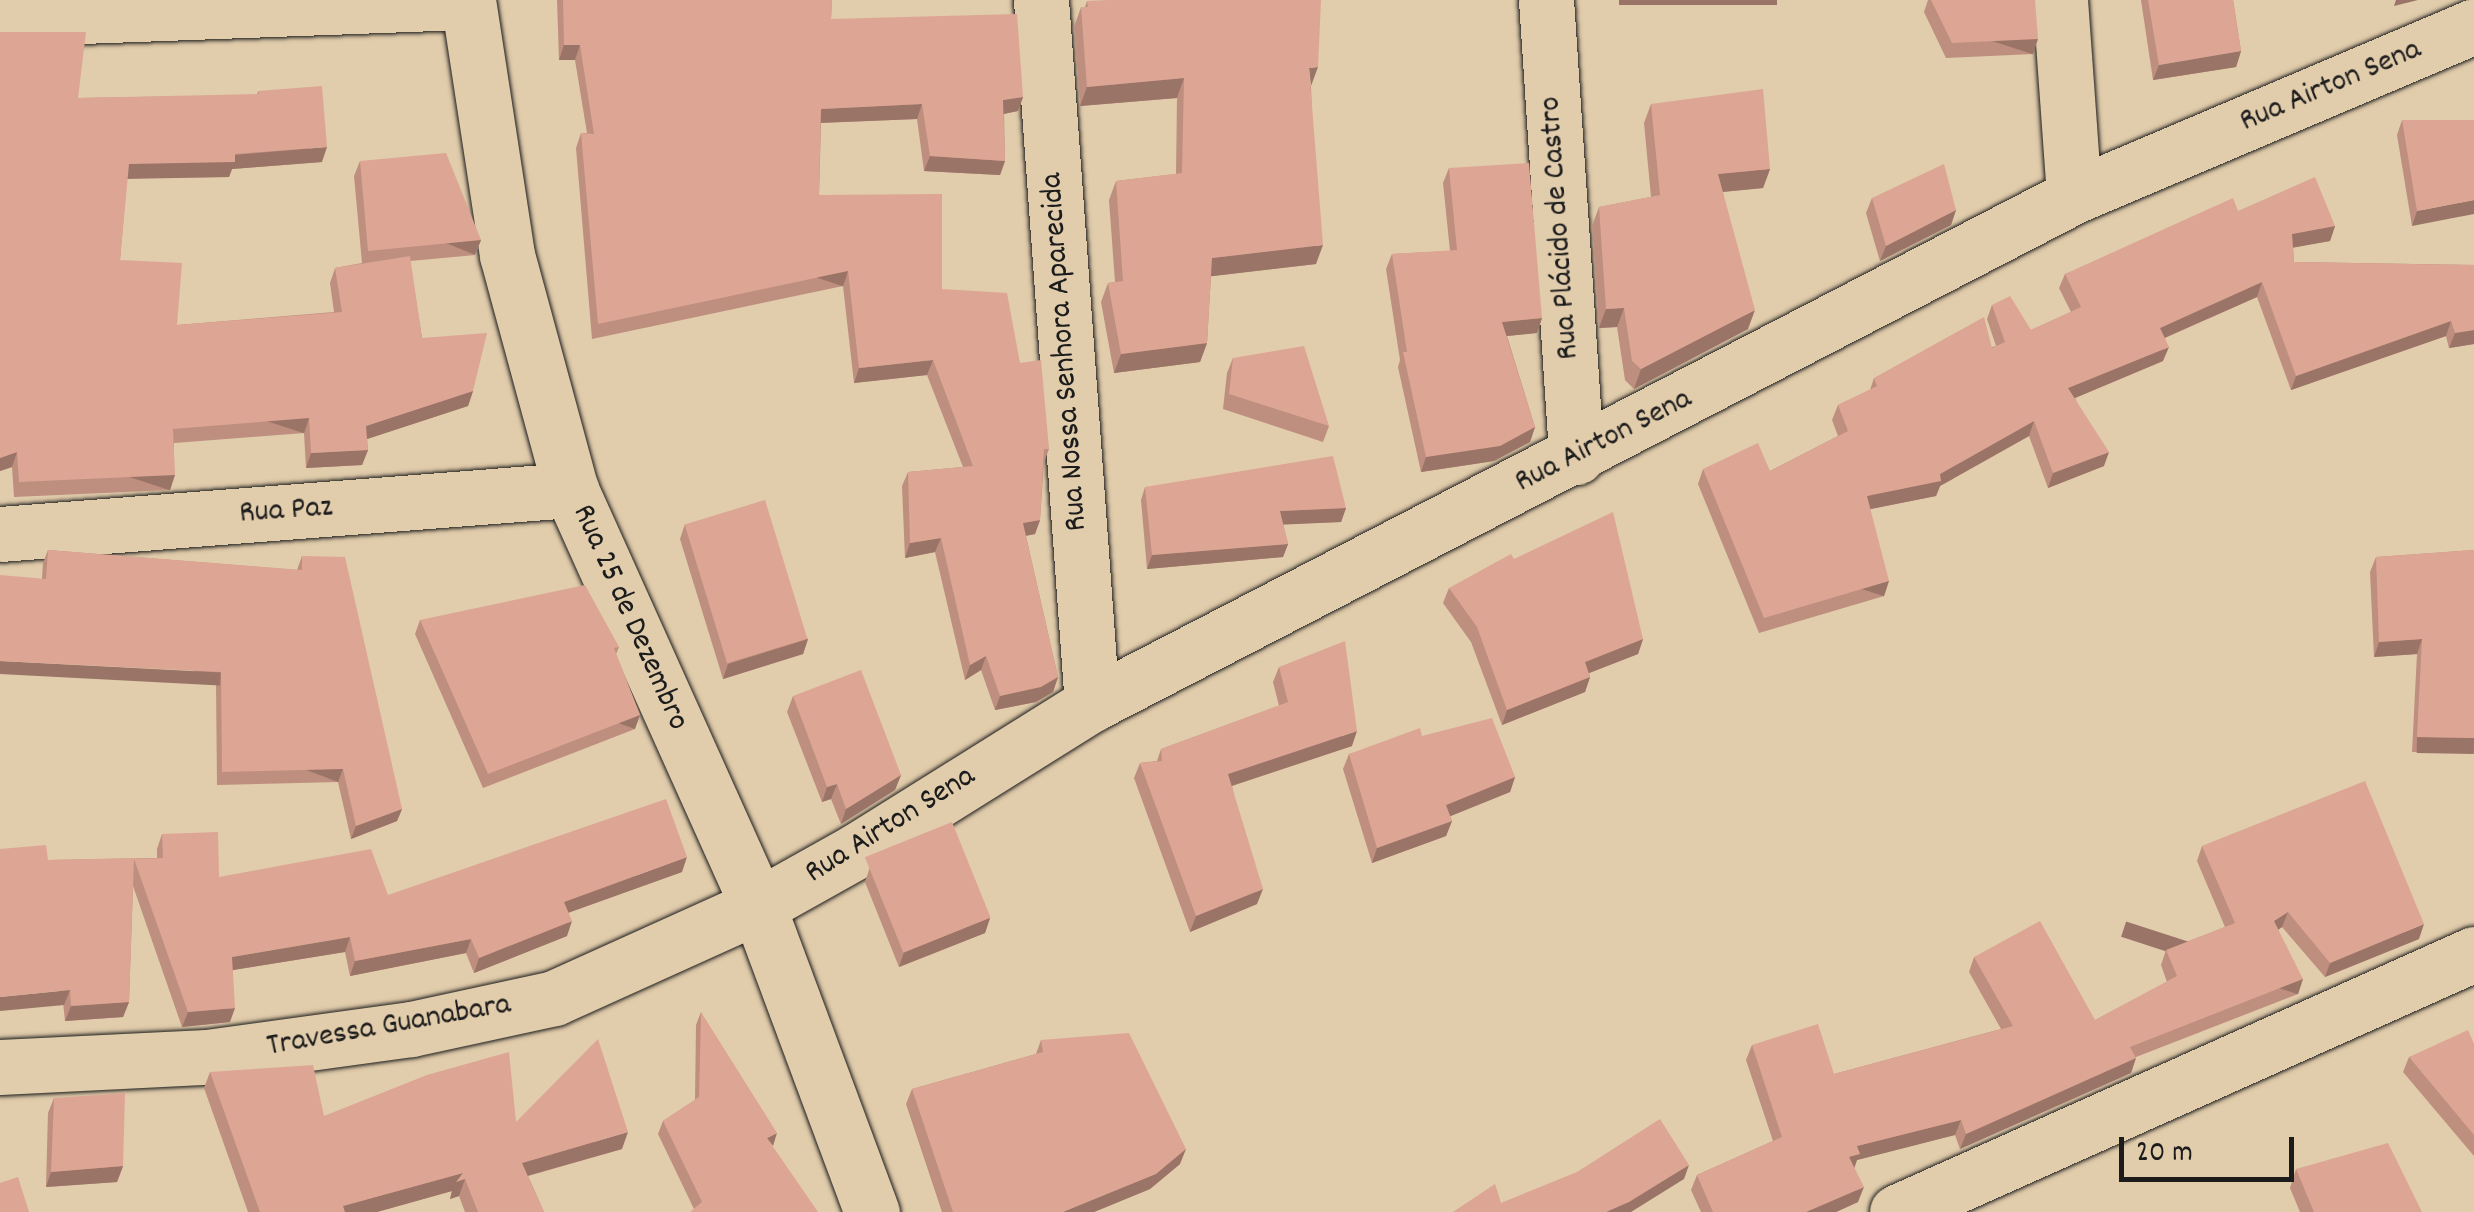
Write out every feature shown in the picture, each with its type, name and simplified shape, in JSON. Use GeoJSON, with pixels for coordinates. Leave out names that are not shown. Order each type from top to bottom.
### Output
{"type":"FeatureCollection","features":[{"type":"Feature","properties":{"kind":"street","name":"Rua Nossa Senhora Aparecida"},"geometry":{"type":"LineString","coordinates":[[1041,0],[1092,704]]}},
{"type":"Feature","properties":{"kind":"street","name":"Rua Plácido de Castro"},"geometry":{"type":"LineString","coordinates":[[1546,0],[1576,457]]}},
{"type":"Feature","properties":{"kind":"street"},"geometry":{"type":"LineString","coordinates":[[2060,0],[2074,196]]}},
{"type":"Feature","properties":{"kind":"street"},"geometry":{"type":"LineString","coordinates":[[0,19],[468,1]]}},
{"type":"Feature","properties":{"kind":"street","name":"Rua 25 de Dezembro"},"geometry":{"type":"LineString","coordinates":[[468,1],[507,255],[571,490],[758,906],[872,1212]]}},
{"type":"Feature","properties":{"kind":"street","name":"Rua Airton Sena"},"geometry":{"type":"LineString","coordinates":[[758,906],[858,850],[1092,704],[1576,457],[2074,196],[2474,26]]}},
{"type":"Feature","properties":{"kind":"street","name":"Rua Paz"},"geometry":{"type":"LineString","coordinates":[[0,534],[571,490]]}},
{"type":"Feature","properties":{"kind":"street","name":"Travessa Guanabara"},"geometry":{"type":"LineString","coordinates":[[0,1067],[207,1057],[411,1029],[554,998],[758,906]]}},
{"type":"Feature","properties":{"kind":"street"},"geometry":{"type":"LineString","coordinates":[[1896,1212],[2474,954]]}},
{"type":"Feature","properties":{"kind":"building"},"geometry":{"type":"Polygon","coordinates":[[[563,0],[832,0],[831,19],[1017,14],[1023,97],[1003,100],[1005,161],[930,156],[922,104],[821,109],[819,195],[942,194],[942,289],[1007,293],[1020,363],[1041,360],[1049,449],[1044,449],[1040,520],[1023,523],[1058,677],[1041,687],[1000,696],[986,656],[970,665],[941,538],[910,543],[908,472],[973,466],[933,360],[859,368],[848,271],[598,324],[581,133],[594,134],[580,45],[564,45],[563,0]]]}},
{"type":"Feature","properties":{"kind":"building"},"geometry":{"type":"Polygon","coordinates":[[[1321,0],[1318,67],[1309,68],[1323,245],[1212,258],[1207,343],[1121,354],[1108,283],[1123,281],[1116,181],[1182,173],[1184,78],[1087,87],[1081,7],[1088,7],[1087,1],[1321,0]]]}},
{"type":"Feature","properties":{"kind":"building"},"geometry":{"type":"Polygon","coordinates":[[[1931,0],[2035,0],[2038,39],[1952,43],[1931,0]]]}},
{"type":"Feature","properties":{"kind":"building"},"geometry":{"type":"Polygon","coordinates":[[[2148,0],[2233,0],[2241,51],[2159,65],[2148,0]]]}},
{"type":"Feature","properties":{"kind":"building"},"geometry":{"type":"Polygon","coordinates":[[[0,32],[86,32],[78,98],[259,94],[258,91],[322,86],[327,147],[235,154],[235,162],[129,164],[120,260],[182,263],[177,325],[342,312],[335,268],[410,256],[422,338],[487,333],[473,391],[366,426],[368,450],[311,453],[309,418],[173,429],[175,475],[19,482],[17,452],[0,458],[0,32]]]}},
{"type":"Feature","properties":{"kind":"building"},"geometry":{"type":"Polygon","coordinates":[[[1763,89],[1770,169],[1718,174],[1755,310],[1641,369],[1632,361],[1624,308],[1606,309],[1599,207],[1660,195],[1651,104],[1763,89]]]}},
{"type":"Feature","properties":{"kind":"building"},"geometry":{"type":"Polygon","coordinates":[[[2402,120],[2474,120],[2474,200],[2417,211],[2402,120]]]}},
{"type":"Feature","properties":{"kind":"building"},"geometry":{"type":"Polygon","coordinates":[[[446,153],[481,240],[368,251],[360,161],[446,153]]]}},
{"type":"Feature","properties":{"kind":"building"},"geometry":{"type":"Polygon","coordinates":[[[1529,163],[1542,318],[1502,322],[1535,427],[1500,446],[1426,457],[1403,352],[1407,352],[1392,254],[1457,250],[1449,168],[1529,163]]]}},
{"type":"Feature","properties":{"kind":"building"},"geometry":{"type":"Polygon","coordinates":[[[1944,164],[1956,210],[1886,246],[1872,198],[1944,164]]]}},
{"type":"Feature","properties":{"kind":"building"},"geometry":{"type":"Polygon","coordinates":[[[2315,177],[2335,226],[2292,234],[2294,262],[2474,265],[2474,330],[2455,333],[2451,321],[2296,376],[2262,282],[2160,328],[2169,347],[2068,388],[2109,452],[2053,473],[2034,421],[1940,474],[1941,481],[1867,496],[1889,581],[1764,618],[1703,469],[1758,443],[1770,471],[1848,431],[1838,405],[1877,386],[1874,378],[1984,317],[1992,348],[2005,342],[1992,305],[2010,296],[2031,330],[2081,307],[2065,274],[2233,198],[2238,211],[2315,177]]]}},
{"type":"Feature","properties":{"kind":"building"},"geometry":{"type":"Polygon","coordinates":[[[1304,346],[1329,426],[1229,394],[1233,358],[1304,346]]]}},
{"type":"Feature","properties":{"kind":"building"},"geometry":{"type":"Polygon","coordinates":[[[1333,456],[1346,508],[1280,511],[1288,544],[1152,555],[1145,487],[1333,456]]]}},
{"type":"Feature","properties":{"kind":"building"},"geometry":{"type":"Polygon","coordinates":[[[765,500],[807,639],[727,663],[685,525],[765,500]]]}},
{"type":"Feature","properties":{"kind":"building"},"geometry":{"type":"Polygon","coordinates":[[[1613,512],[1643,639],[1585,662],[1590,677],[1507,710],[1477,627],[1449,588],[1511,554],[1514,559],[1613,512]]]}},
{"type":"Feature","properties":{"kind":"building"},"geometry":{"type":"Polygon","coordinates":[[[48,550],[302,570],[302,556],[345,557],[402,809],[356,826],[343,769],[222,772],[221,672],[0,661],[0,575],[46,579],[48,550]]]}},
{"type":"Feature","properties":{"kind":"building"},"geometry":{"type":"Polygon","coordinates":[[[2474,550],[2474,738],[2417,737],[2422,639],[2379,642],[2376,557],[2474,550]]]}},
{"type":"Feature","properties":{"kind":"building"},"geometry":{"type":"Polygon","coordinates":[[[585,585],[619,647],[614,648],[640,715],[488,774],[420,620],[585,585]]]}},
{"type":"Feature","properties":{"kind":"building"},"geometry":{"type":"Polygon","coordinates":[[[1345,641],[1357,731],[1228,774],[1263,889],[1196,916],[1140,763],[1162,761],[1161,749],[1288,702],[1279,667],[1345,641]]]}},
{"type":"Feature","properties":{"kind":"building"},"geometry":{"type":"Polygon","coordinates":[[[861,670],[901,775],[846,809],[837,784],[827,787],[793,696],[861,670]]]}},
{"type":"Feature","properties":{"kind":"building"},"geometry":{"type":"Polygon","coordinates":[[[1492,718],[1515,777],[1446,805],[1452,821],[1377,848],[1349,754],[1420,728],[1422,736],[1492,718]]]}},
{"type":"Feature","properties":{"kind":"building"},"geometry":{"type":"Polygon","coordinates":[[[2365,781],[2424,924],[2330,963],[2288,912],[2274,921],[2303,979],[2130,1047],[2136,1058],[1966,1134],[1961,1120],[1857,1146],[1860,1154],[1849,1157],[1864,1187],[1806,1212],[1713,1212],[1697,1175],[1782,1137],[1752,1045],[1818,1024],[1834,1074],[2013,1026],[1974,957],[2040,921],[2095,1020],[2177,976],[2166,950],[2235,923],[2202,846],[2365,781]]]}},
{"type":"Feature","properties":{"kind":"building"},"geometry":{"type":"Polygon","coordinates":[[[666,799],[687,857],[564,902],[572,921],[479,958],[471,939],[355,961],[350,937],[232,957],[235,1008],[188,1012],[134,859],[163,858],[162,834],[218,832],[219,877],[371,849],[388,895],[666,799]]]}},
{"type":"Feature","properties":{"kind":"building"},"geometry":{"type":"Polygon","coordinates":[[[952,822],[991,917],[903,953],[865,857],[952,822]]]}},
{"type":"Feature","properties":{"kind":"building"},"geometry":{"type":"Polygon","coordinates":[[[46,845],[48,860],[134,858],[129,1002],[71,1006],[70,990],[0,997],[0,849],[46,845]]]}},
{"type":"Feature","properties":{"kind":"building"},"geometry":{"type":"Polygon","coordinates":[[[701,1012],[777,1133],[767,1138],[818,1212],[690,1212],[702,1202],[663,1121],[699,1097],[701,1012]]]}},
{"type":"Feature","properties":{"kind":"building"},"geometry":{"type":"Polygon","coordinates":[[[2468,1030],[2474,1044],[2474,1135],[2409,1057],[2468,1030]]]}},
{"type":"Feature","properties":{"kind":"building"},"geometry":{"type":"Polygon","coordinates":[[[1129,1033],[1186,1149],[1156,1174],[1063,1212],[953,1212],[912,1089],[1043,1052],[1041,1040],[1129,1033]]]}},
{"type":"Feature","properties":{"kind":"building"},"geometry":{"type":"Polygon","coordinates":[[[598,1039],[628,1132],[522,1163],[544,1212],[478,1212],[465,1179],[456,1182],[463,1173],[343,1206],[345,1212],[260,1212],[210,1072],[313,1065],[324,1116],[427,1075],[509,1052],[516,1122],[598,1039]]]}},
{"type":"Feature","properties":{"kind":"building"},"geometry":{"type":"Polygon","coordinates":[[[125,1093],[123,1166],[51,1172],[54,1098],[125,1093]]]}},
{"type":"Feature","properties":{"kind":"building"},"geometry":{"type":"Polygon","coordinates":[[[1660,1119],[1689,1165],[1629,1202],[1606,1212],[1453,1212],[1495,1184],[1501,1203],[1577,1172],[1660,1119]]]}},
{"type":"Feature","properties":{"kind":"building"},"geometry":{"type":"Polygon","coordinates":[[[2388,1143],[2422,1212],[2314,1212],[2296,1169],[2388,1143]]]}},
{"type":"Feature","properties":{"kind":"building"},"geometry":{"type":"Polygon","coordinates":[[[18,1177],[29,1212],[0,1212],[0,1183],[18,1177]]]}}]}
